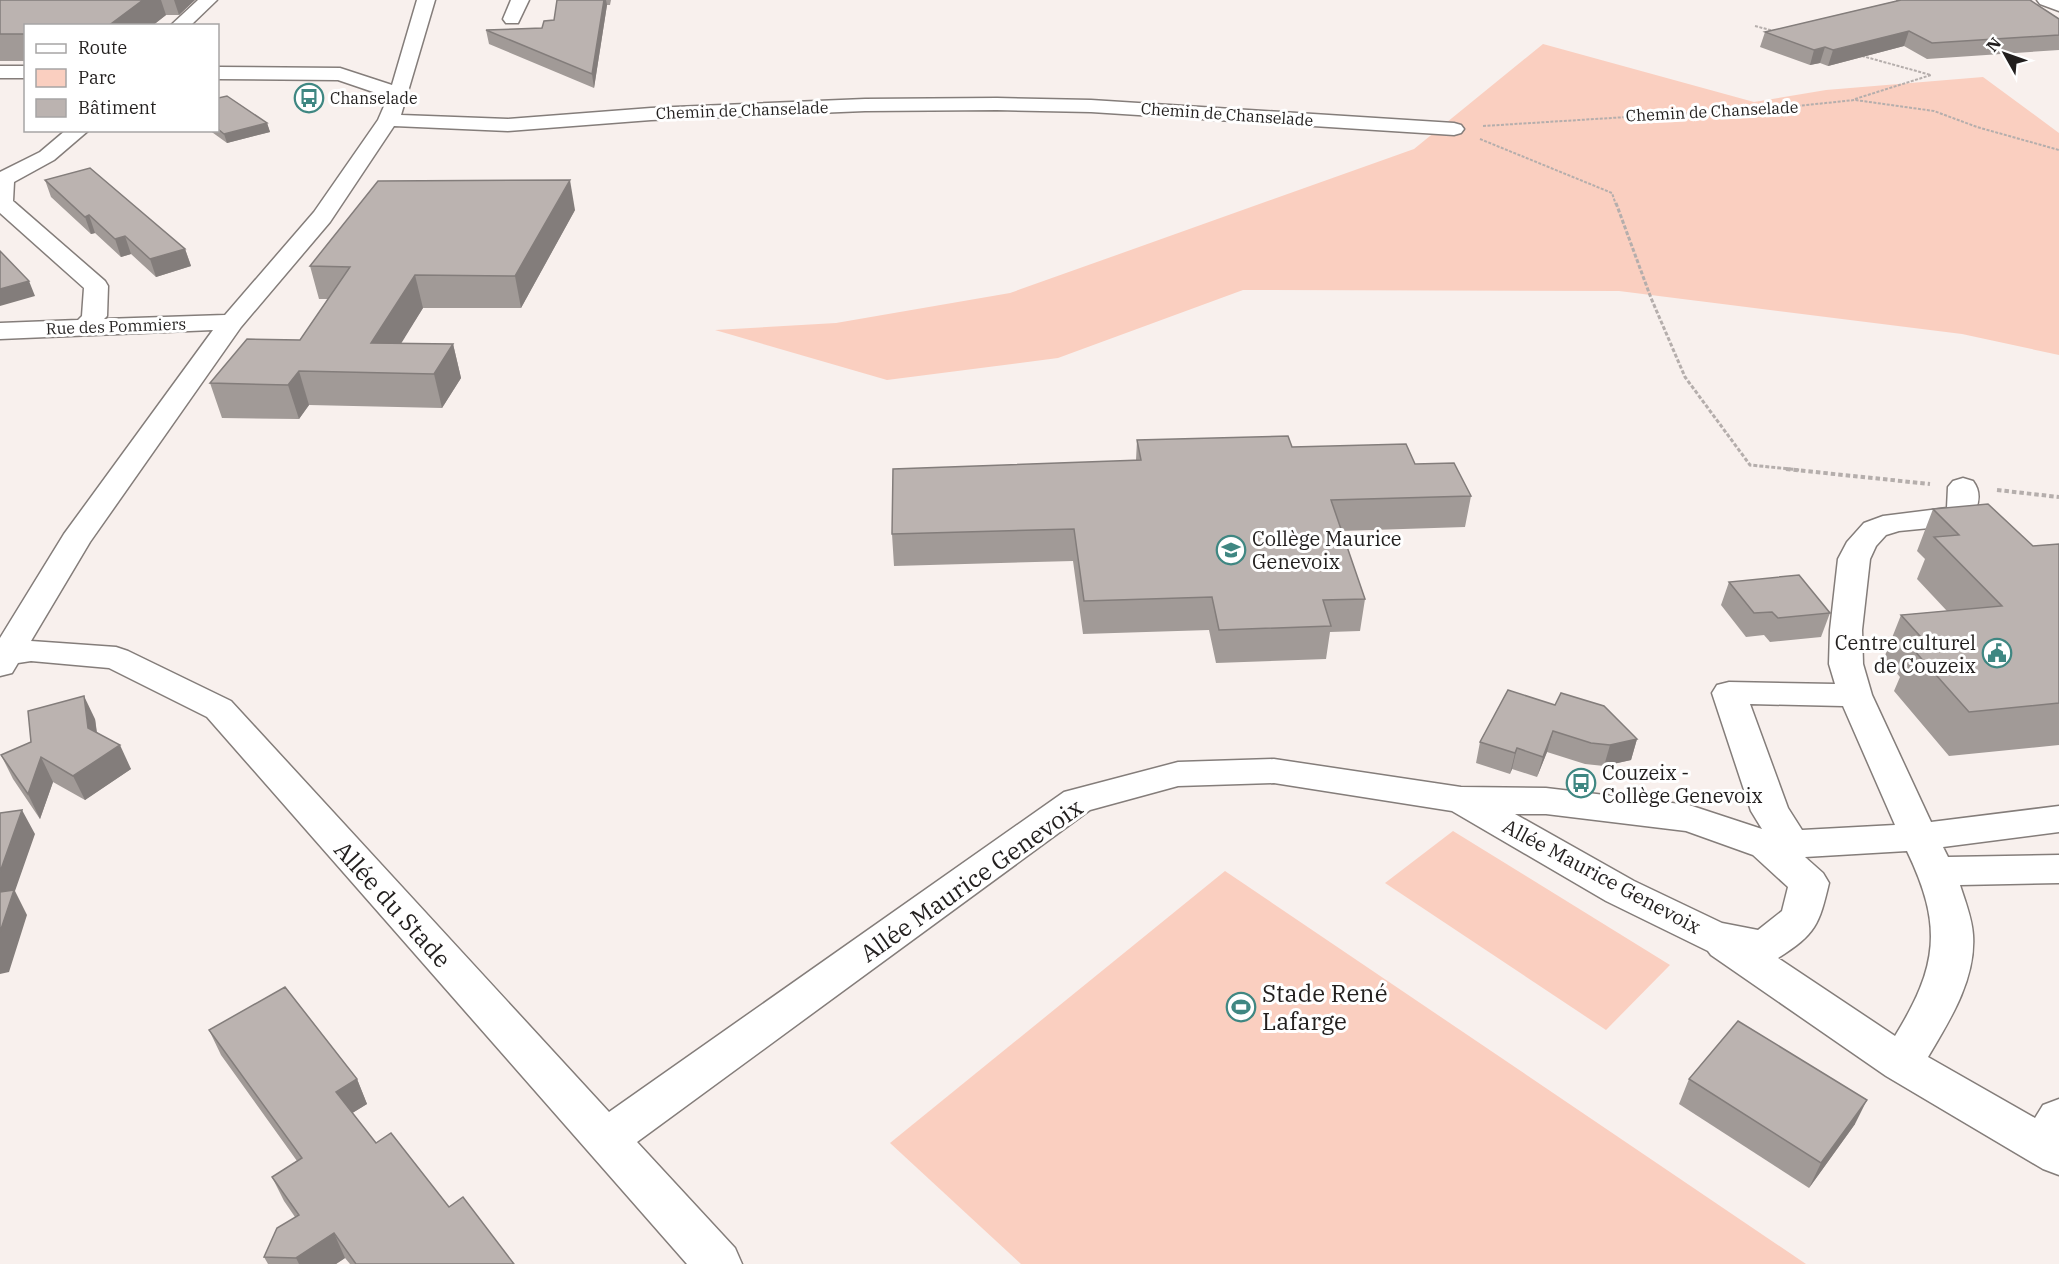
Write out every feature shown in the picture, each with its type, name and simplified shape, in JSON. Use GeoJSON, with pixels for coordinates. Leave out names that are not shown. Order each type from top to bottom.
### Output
{"type":"FeatureCollection","features":[{"type":"Feature","properties":{"kind":"street"},"geometry":{"type":"LineString","coordinates":[[181,24],[208,0]]}},
{"type":"Feature","properties":{"kind":"street"},"geometry":{"type":"LineString","coordinates":[[4,659],[75,541],[232,322],[322,218],[388,120],[399,94],[426,0]]}},
{"type":"Feature","properties":{"kind":"street"},"geometry":{"type":"LineString","coordinates":[[512,19],[520,0]]}},
{"type":"Feature","properties":{"kind":"street"},"geometry":{"type":"LineString","coordinates":[[2046,0],[2059,6]]}},
{"type":"Feature","properties":{"kind":"street"},"geometry":{"type":"LineString","coordinates":[[0,72],[24,72]]}},
{"type":"Feature","properties":{"kind":"street"},"geometry":{"type":"LineString","coordinates":[[219,73],[340,74],[399,94]]}},
{"type":"Feature","properties":{"kind":"street"},"geometry":{"type":"LineString","coordinates":[[340,93],[399,94]]}},
{"type":"Feature","properties":{"kind":"street","name":"Chemin de Chanselade"},"geometry":{"type":"LineString","coordinates":[[388,120],[508,126],[651,114],[865,105],[997,104],[1091,106],[1454,129]]}},
{"type":"Feature","properties":{"kind":"street"},"geometry":{"type":"LineString","coordinates":[[77,132],[47,156],[2,178],[2,203],[96,286],[94,316],[86,327]]}},
{"type":"Feature","properties":{"kind":"street","name":"Rue des Pommiers"},"geometry":{"type":"LineString","coordinates":[[0,331],[232,322]]}},
{"type":"Feature","properties":{"kind":"street"},"geometry":{"type":"LineString","coordinates":[[1902,1063],[1950,972],[1953,933],[1928,854],[1855,695],[1846,664],[1846,630],[1854,559],[1862,542],[1875,530],[1894,522],[1950,518],[1959,514],[1964,505],[1963,487]]}},
{"type":"Feature","properties":{"kind":"street","name":"Allée du Stade"},"geometry":{"type":"LineString","coordinates":[[4,659],[31,651],[116,658],[219,709],[718,1264]]}},
{"type":"Feature","properties":{"kind":"street"},"geometry":{"type":"LineString","coordinates":[[1855,695],[1729,693],[1780,845],[1928,854],[2059,869]]}},
{"type":"Feature","properties":{"kind":"street","name":"Allée Maurice Genevoix"},"geometry":{"type":"LineString","coordinates":[[605,1140],[1077,801],[1178,774],[1274,771],[1461,800],[1546,801],[1689,818],[1780,845],[1809,884],[1800,920],[1765,947],[1714,937],[1620,891],[1461,800]]}},
{"type":"Feature","properties":{"kind":"street"},"geometry":{"type":"LineString","coordinates":[[1928,854],[2059,819]]}},
{"type":"Feature","properties":{"kind":"street"},"geometry":{"type":"LineString","coordinates":[[1714,937],[1902,1063],[2054,1139]]}},
{"type":"Feature","properties":{"kind":"path"},"geometry":{"type":"LineString","coordinates":[[1755,26],[1777,32]]}},
{"type":"Feature","properties":{"kind":"path"},"geometry":{"type":"LineString","coordinates":[[1854,54],[1931,75],[1855,100]]}},
{"type":"Feature","properties":{"kind":"path","name":"Chemin de Chanselade"},"geometry":{"type":"LineString","coordinates":[[1454,129],[1588,118],[1787,108],[1855,100],[1934,111],[1977,127],[2059,150]]}},
{"type":"Feature","properties":{"kind":"path"},"geometry":{"type":"LineString","coordinates":[[1454,129],[1612,193],[1651,298],[1685,377],[1750,465],[2059,497]]}},
{"type":"Feature","properties":{"kind":"green space"},"geometry":{"type":"Polygon","coordinates":[[[1543,44],[1754,102],[1826,90],[1983,77],[2059,133],[2059,355],[1962,334],[1619,291],[1243,290],[1058,358],[887,380],[715,330],[836,323],[1010,293],[1414,149],[1543,44]]]}},
{"type":"Feature","properties":{"kind":"green space"},"geometry":{"type":"Polygon","coordinates":[[[1453,831],[1670,965],[1606,1030],[1385,883],[1453,831]]]}},
{"type":"Feature","properties":{"kind":"green space","name":"Stade René Lafarge"},"geometry":{"type":"Polygon","coordinates":[[[1225,871],[1806,1264],[1021,1264],[890,1143],[1225,871]]]}},
{"type":"Feature","properties":{"kind":"building"},"geometry":{"type":"Polygon","coordinates":[[[0,0],[143,0],[111,24],[24,24],[24,34],[0,34],[0,0]]]}},
{"type":"Feature","properties":{"kind":"building"},"geometry":{"type":"Polygon","coordinates":[[[557,0],[604,0],[592,74],[486,30],[542,28],[544,21],[554,20],[557,0]]]}},
{"type":"Feature","properties":{"kind":"building"},"geometry":{"type":"Polygon","coordinates":[[[1901,0],[2030,0],[2059,19],[2059,35],[1932,43],[1909,31],[1833,50],[1825,47],[1814,50],[1765,32],[1901,0]]]}},
{"type":"Feature","properties":{"kind":"building"},"geometry":{"type":"Polygon","coordinates":[[[227,96],[267,123],[224,134],[219,130],[219,98],[227,96]]]}},
{"type":"Feature","properties":{"kind":"building"},"geometry":{"type":"Polygon","coordinates":[[[90,168],[185,249],[150,259],[125,236],[115,239],[89,215],[85,217],[45,180],[90,168]]]}},
{"type":"Feature","properties":{"kind":"building"},"geometry":{"type":"Polygon","coordinates":[[[570,180],[515,276],[415,275],[371,343],[453,344],[434,374],[299,371],[288,385],[210,383],[247,339],[300,340],[350,267],[310,266],[378,181],[570,180]]]}},
{"type":"Feature","properties":{"kind":"building"},"geometry":{"type":"Polygon","coordinates":[[[0,251],[29,281],[0,289],[0,251]]]}},
{"type":"Feature","properties":{"kind":"building"},"geometry":{"type":"Polygon","coordinates":[[[1288,436],[1292,447],[1406,444],[1415,464],[1454,463],[1471,496],[1331,500],[1365,599],[1323,600],[1331,626],[1219,630],[1212,597],[1084,601],[1074,529],[892,534],[893,469],[1141,460],[1137,440],[1288,436]]]}},
{"type":"Feature","properties":{"kind":"building"},"geometry":{"type":"Polygon","coordinates":[[[1988,504],[2033,546],[2059,544],[2059,703],[1969,712],[1912,648],[1929,646],[1901,615],[2002,606],[1934,537],[1959,535],[1933,509],[1988,504]]]}},
{"type":"Feature","properties":{"kind":"building"},"geometry":{"type":"Polygon","coordinates":[[[1799,575],[1830,613],[1778,618],[1772,612],[1754,613],[1729,582],[1799,575]]]}},
{"type":"Feature","properties":{"kind":"building"},"geometry":{"type":"Polygon","coordinates":[[[1508,690],[1555,705],[1561,693],[1604,706],[1637,739],[1610,745],[1591,743],[1553,731],[1543,757],[1517,748],[1515,753],[1480,742],[1508,690]]]}},
{"type":"Feature","properties":{"kind":"building"},"geometry":{"type":"Polygon","coordinates":[[[84,696],[88,728],[120,745],[73,776],[41,757],[28,794],[1,755],[31,742],[28,711],[84,696]]]}},
{"type":"Feature","properties":{"kind":"building"},"geometry":{"type":"Polygon","coordinates":[[[22,810],[0,872],[0,813],[22,810]]]}},
{"type":"Feature","properties":{"kind":"building"},"geometry":{"type":"Polygon","coordinates":[[[14,890],[0,932],[0,892],[14,890]]]}},
{"type":"Feature","properties":{"kind":"building"},"geometry":{"type":"Polygon","coordinates":[[[285,987],[357,1079],[336,1092],[376,1143],[391,1133],[449,1207],[463,1197],[514,1264],[356,1264],[334,1233],[296,1258],[264,1257],[277,1228],[299,1215],[272,1177],[302,1158],[209,1030],[285,987]]]}},
{"type":"Feature","properties":{"kind":"building"},"geometry":{"type":"Polygon","coordinates":[[[1738,1021],[1867,1100],[1821,1163],[1689,1079],[1738,1021]]]}},
{"type":"Feature","properties":{"kind":"place","name":"Chanselade"},"geometry":{"type":"Point","coordinates":[309,98]}},
{"type":"Feature","properties":{"kind":"place","name":"Collège Maurice Genevoix"},"geometry":{"type":"Point","coordinates":[1231,550]}},
{"type":"Feature","properties":{"kind":"place","name":"Centre culturel de Couzeix"},"geometry":{"type":"Point","coordinates":[1997,653]}},
{"type":"Feature","properties":{"kind":"place","name":"Couzeix - Collège Genevoix"},"geometry":{"type":"Point","coordinates":[1581,783]}},
{"type":"Feature","properties":{"kind":"place","name":"Stade René Lafarge"},"geometry":{"type":"Point","coordinates":[1241,1007]}}]}
